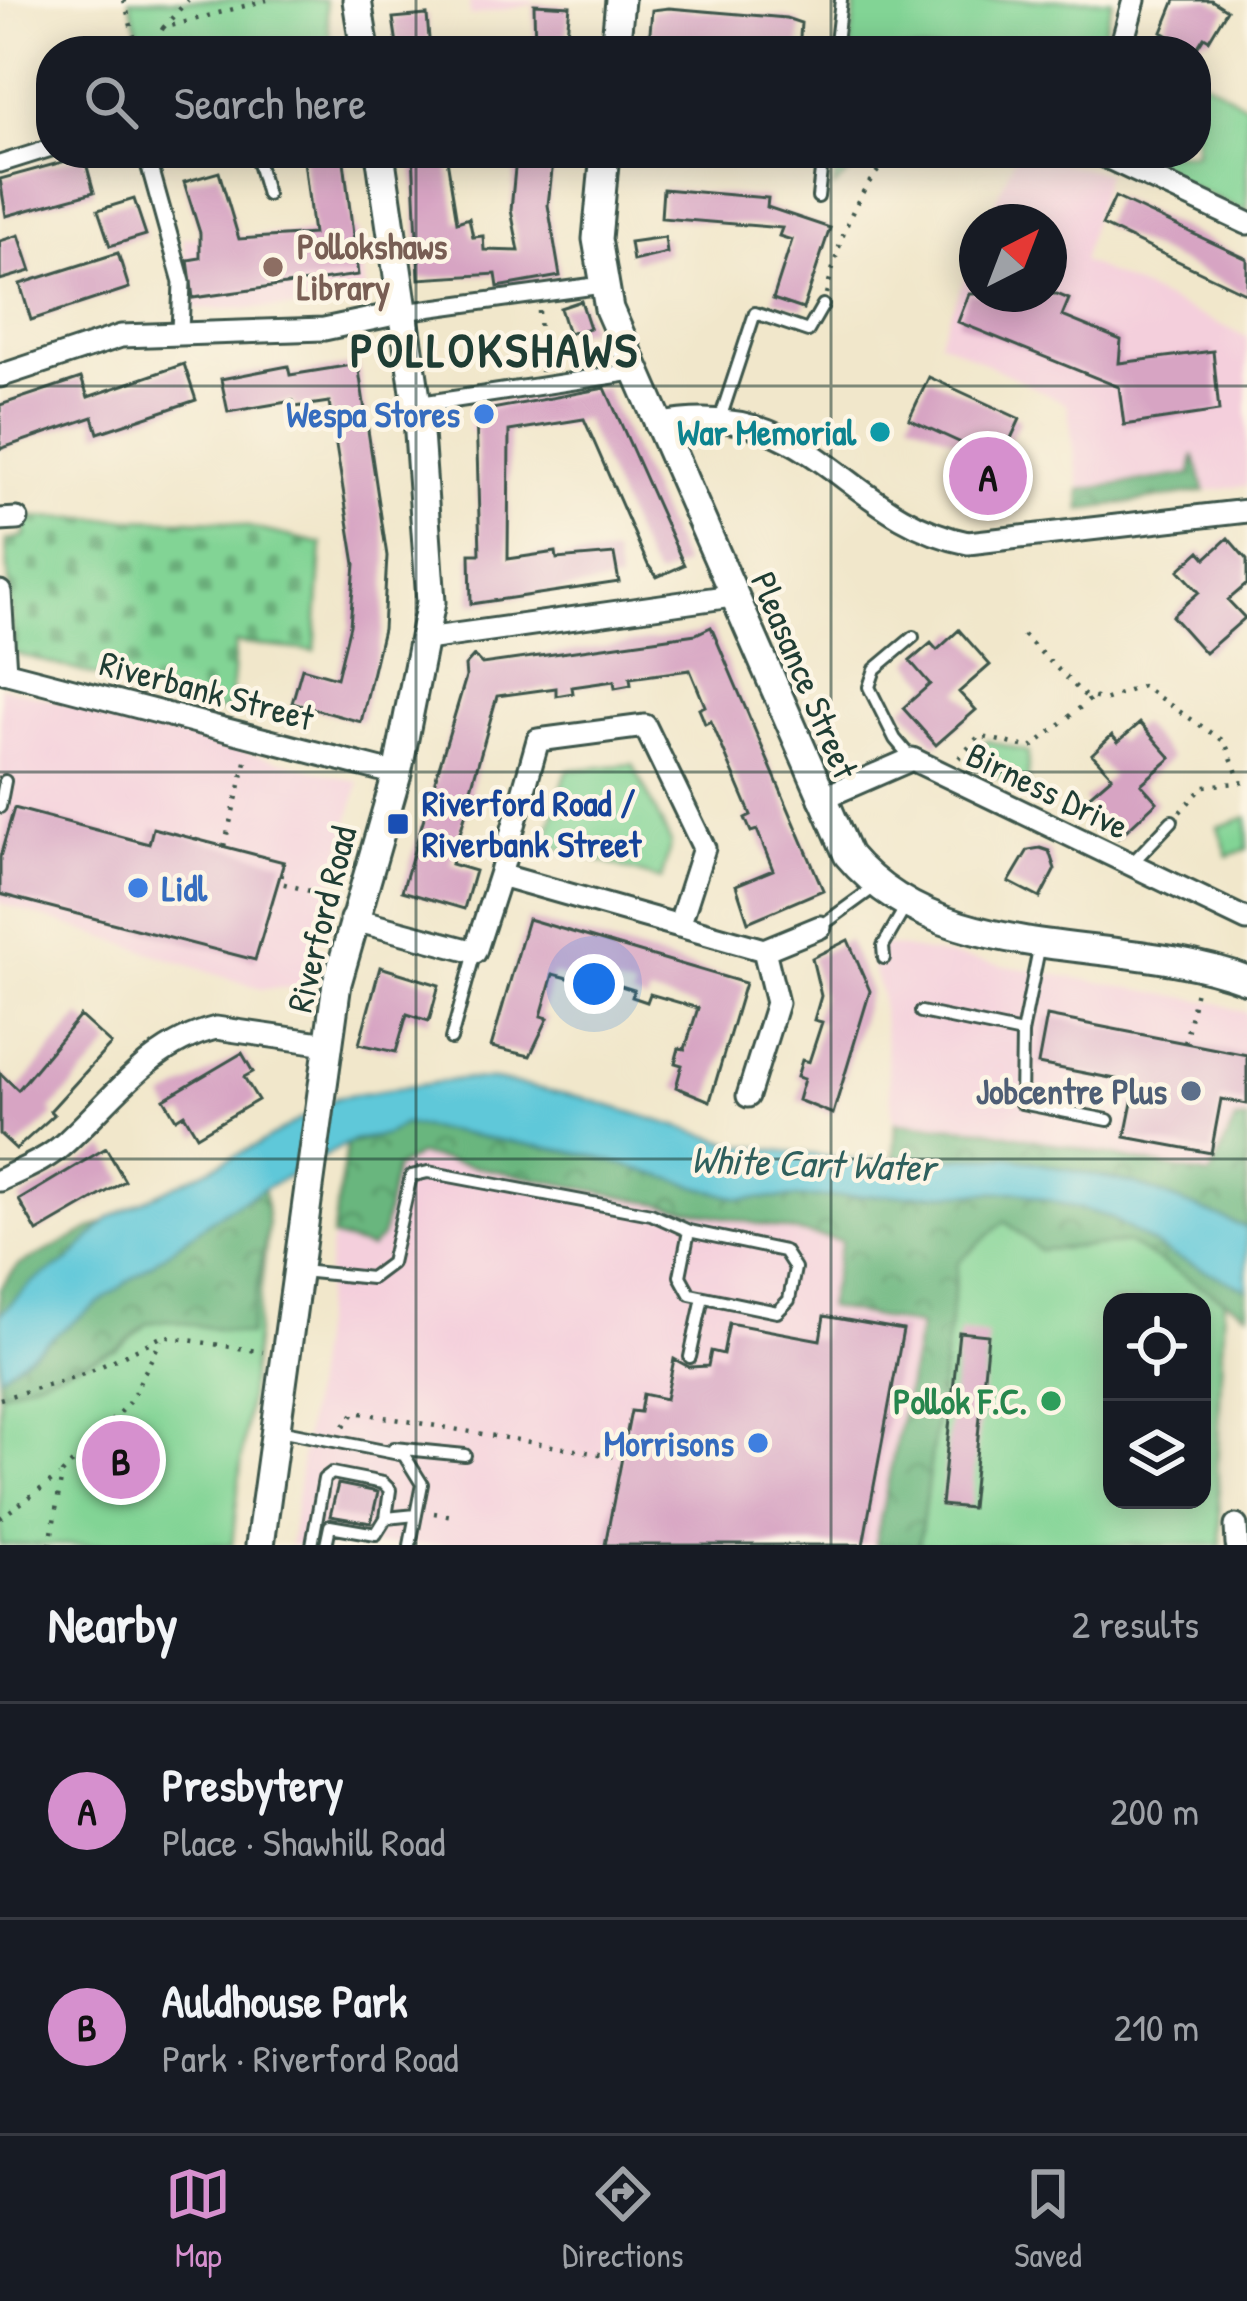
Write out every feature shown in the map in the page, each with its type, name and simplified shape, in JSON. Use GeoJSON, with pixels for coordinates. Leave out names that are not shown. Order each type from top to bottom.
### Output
{"type":"FeatureCollection","features":[{"type":"Feature","properties":{"kind":"street"},"geometry":{"type":"LineString","coordinates":[[357,0],[363,36]]}},
{"type":"Feature","properties":{"kind":"street"},"geometry":{"type":"LineString","coordinates":[[616,36],[620,0]]}},
{"type":"Feature","properties":{"kind":"street"},"geometry":{"type":"LineString","coordinates":[[1124,36],[1134,0]]}},
{"type":"Feature","properties":{"kind":"street"},"geometry":{"type":"LineString","coordinates":[[0,164],[36,153]]}},
{"type":"Feature","properties":{"kind":"street"},"geometry":{"type":"LineString","coordinates":[[150,168],[182,282],[180,331]]}},
{"type":"Feature","properties":{"kind":"street","name":"Riverford Road"},"geometry":{"type":"LineString","coordinates":[[260,1545],[290,1357],[328,1044],[353,914],[397,774],[426,639],[430,536],[417,405],[382,168]]}},
{"type":"Feature","properties":{"kind":"street","name":"Pleasance Street"},"geometry":{"type":"LineString","coordinates":[[604,168],[597,239],[602,285],[633,372],[848,855],[876,886],[918,912]]}},
{"type":"Feature","properties":{"kind":"street"},"geometry":{"type":"LineString","coordinates":[[1130,168],[1247,223]]}},
{"type":"Feature","properties":{"kind":"street"},"geometry":{"type":"LineString","coordinates":[[0,376],[121,336],[324,329],[404,312],[602,285]]}},
{"type":"Feature","properties":{"kind":"street"},"geometry":{"type":"LineString","coordinates":[[417,405],[633,372]]}},
{"type":"Feature","properties":{"kind":"street"},"geometry":{"type":"LineString","coordinates":[[656,425],[700,416],[779,434],[930,536],[968,543],[1247,511]]}},
{"type":"Feature","properties":{"kind":"street"},"geometry":{"type":"LineString","coordinates":[[0,592],[2,671]]}},
{"type":"Feature","properties":{"kind":"street"},"geometry":{"type":"LineString","coordinates":[[426,639],[732,596]]}},
{"type":"Feature","properties":{"kind":"street","name":"Riverbank Street"},"geometry":{"type":"LineString","coordinates":[[2,671],[397,774]]}},
{"type":"Feature","properties":{"kind":"street"},"geometry":{"type":"LineString","coordinates":[[353,914],[475,952],[538,740],[645,726],[704,848],[679,926]]}},
{"type":"Feature","properties":{"kind":"street","name":"Birness Drive"},"geometry":{"type":"LineString","coordinates":[[820,799],[912,760],[1247,920]]}},
{"type":"Feature","properties":{"kind":"street"},"geometry":{"type":"LineString","coordinates":[[500,874],[764,950],[820,926]]}},
{"type":"Feature","properties":{"kind":"street"},"geometry":{"type":"LineString","coordinates":[[918,912],[1247,980]]}},
{"type":"Feature","properties":{"kind":"street"},"geometry":{"type":"LineString","coordinates":[[748,1096],[776,1003],[764,950]]}},
{"type":"Feature","properties":{"kind":"street"},"geometry":{"type":"LineString","coordinates":[[0,1180],[44,1159],[119,1085],[198,1032],[216,1028],[328,1044]]}},
{"type":"Feature","properties":{"kind":"lane"},"geometry":{"type":"LineString","coordinates":[[837,36],[841,0]]}},
{"type":"Feature","properties":{"kind":"lane"},"geometry":{"type":"LineString","coordinates":[[259,168],[267,195]]}},
{"type":"Feature","properties":{"kind":"lane"},"geometry":{"type":"LineString","coordinates":[[818,197],[821,168]]}},
{"type":"Feature","properties":{"kind":"lane"},"geometry":{"type":"LineString","coordinates":[[720,419],[755,313],[808,331],[824,305]]}},
{"type":"Feature","properties":{"kind":"lane"},"geometry":{"type":"LineString","coordinates":[[912,760],[895,739],[869,687],[875,669],[913,637]]}},
{"type":"Feature","properties":{"kind":"lane"},"geometry":{"type":"LineString","coordinates":[[0,806],[5,781]]}},
{"type":"Feature","properties":{"kind":"lane"},"geometry":{"type":"LineString","coordinates":[[1130,867],[1172,821]]}},
{"type":"Feature","properties":{"kind":"lane"},"geometry":{"type":"LineString","coordinates":[[820,926],[876,886]]}},
{"type":"Feature","properties":{"kind":"lane"},"geometry":{"type":"LineString","coordinates":[[884,958],[883,946],[918,912]]}},
{"type":"Feature","properties":{"kind":"lane"},"geometry":{"type":"LineString","coordinates":[[1040,940],[1022,1033],[1021,1103],[1108,1120]]}},
{"type":"Feature","properties":{"kind":"lane"},"geometry":{"type":"LineString","coordinates":[[451,1039],[475,952]]}},
{"type":"Feature","properties":{"kind":"lane"},"geometry":{"type":"LineString","coordinates":[[921,1012],[1022,1033]]}},
{"type":"Feature","properties":{"kind":"lane"},"geometry":{"type":"LineString","coordinates":[[301,1271],[371,1278],[392,1263],[410,1176],[428,1172],[652,1214],[689,1231],[784,1251],[795,1268],[789,1300],[778,1312],[690,1294],[680,1276],[689,1231]]}},
{"type":"Feature","properties":{"kind":"lane"},"geometry":{"type":"LineString","coordinates":[[691,1357],[703,1297]]}},
{"type":"Feature","properties":{"kind":"lane"},"geometry":{"type":"LineString","coordinates":[[277,1430],[385,1448],[465,1455]]}},
{"type":"Feature","properties":{"kind":"lane"},"geometry":{"type":"LineString","coordinates":[[385,1448],[404,1454],[422,1484],[410,1545]]}},
{"type":"Feature","properties":{"kind":"lane"},"geometry":{"type":"LineString","coordinates":[[332,1473],[383,1483],[389,1490],[386,1518],[374,1540],[330,1526],[313,1539],[324,1479],[332,1473]]}},
{"type":"Feature","properties":{"kind":"lane"},"geometry":{"type":"LineString","coordinates":[[386,1518],[416,1515]]}},
{"type":"Feature","properties":{"kind":"lane"},"geometry":{"type":"LineString","coordinates":[[326,1545],[330,1526]]}},
{"type":"Feature","properties":{"kind":"lane"},"geometry":{"type":"LineString","coordinates":[[343,1545],[352,1530]]}},
{"type":"Feature","properties":{"kind":"lane"},"geometry":{"type":"LineString","coordinates":[[352,1530],[356,1545]]}},
{"type":"Feature","properties":{"kind":"path"},"geometry":{"type":"LineString","coordinates":[[124,0],[134,36]]}},
{"type":"Feature","properties":{"kind":"path"},"geometry":{"type":"LineString","coordinates":[[158,36],[188,0]]}},
{"type":"Feature","properties":{"kind":"path"},"geometry":{"type":"LineString","coordinates":[[163,28],[267,0]]}},
{"type":"Feature","properties":{"kind":"path"},"geometry":{"type":"LineString","coordinates":[[824,305],[843,230],[878,168]]}},
{"type":"Feature","properties":{"kind":"path"},"geometry":{"type":"LineString","coordinates":[[539,293],[541,387]]}},
{"type":"Feature","properties":{"kind":"path"},"geometry":{"type":"LineString","coordinates":[[540,342],[598,378]]}},
{"type":"Feature","properties":{"kind":"path"},"geometry":{"type":"LineString","coordinates":[[1023,635],[1084,695],[1104,700],[1142,686],[1225,742],[1243,780],[1204,786],[1172,821]]}},
{"type":"Feature","properties":{"kind":"path"},"geometry":{"type":"LineString","coordinates":[[943,776],[979,736],[1031,748],[1093,697]]}},
{"type":"Feature","properties":{"kind":"path"},"geometry":{"type":"LineString","coordinates":[[224,846],[253,735]]}},
{"type":"Feature","properties":{"kind":"path"},"geometry":{"type":"LineString","coordinates":[[284,862],[280,883],[353,914]]}},
{"type":"Feature","properties":{"kind":"path"},"geometry":{"type":"LineString","coordinates":[[1185,1043],[1201,968]]}},
{"type":"Feature","properties":{"kind":"path"},"geometry":{"type":"LineString","coordinates":[[0,1518],[62,1474],[130,1401],[163,1336]]}},
{"type":"Feature","properties":{"kind":"path"},"geometry":{"type":"LineString","coordinates":[[0,1399],[87,1373],[163,1336],[290,1357]]}},
{"type":"Feature","properties":{"kind":"path"},"geometry":{"type":"LineString","coordinates":[[333,1439],[356,1412],[622,1458]]}},
{"type":"Feature","properties":{"kind":"path"},"geometry":{"type":"LineString","coordinates":[[50,1545],[62,1474]]}},
{"type":"Feature","properties":{"kind":"shaded area"},"geometry":{"type":"Polygon","coordinates":[[[469,0],[533,0],[534,4],[470,16],[469,0]]]}},
{"type":"Feature","properties":{"kind":"shaded area"},"geometry":{"type":"Polygon","coordinates":[[[1010,168],[1084,168],[1106,173],[1082,261],[1247,337],[1247,486],[1205,491],[1195,456],[1192,474],[1080,490],[1067,404],[939,340],[959,292],[959,312],[1067,312],[1067,204],[995,204],[1010,168]]]}},
{"type":"Feature","properties":{"kind":"shaded area","name":"Pollokshaws Library"},"geometry":{"type":"Polygon","coordinates":[[[358,230],[368,308],[189,309],[183,238],[358,230]]]}},
{"type":"Feature","properties":{"kind":"shaded area"},"geometry":{"type":"Polygon","coordinates":[[[605,387],[607,392],[581,403],[574,427],[469,432],[469,404],[605,387]]]}},
{"type":"Feature","properties":{"kind":"shaded area"},"geometry":{"type":"Polygon","coordinates":[[[0,686],[359,782],[307,987],[261,989],[0,903],[0,686]]]}},
{"type":"Feature","properties":{"kind":"shaded area"},"geometry":{"type":"Polygon","coordinates":[[[882,944],[1217,1003],[1247,1013],[1247,1120],[1235,1121],[1210,1177],[983,1129],[893,1124],[881,994],[867,949],[882,944]]]}},
{"type":"Feature","properties":{"kind":"shaded area"},"geometry":{"type":"Polygon","coordinates":[[[417,1155],[843,1241],[920,1325],[875,1545],[290,1545],[332,1237],[371,1248],[382,1236],[395,1169],[417,1155]]]}},
{"type":"Feature","properties":{"kind":"green space"},"geometry":{"type":"Polygon","coordinates":[[[129,0],[325,0],[330,36],[140,36],[129,0]]]}},
{"type":"Feature","properties":{"kind":"green space"},"geometry":{"type":"Polygon","coordinates":[[[856,0],[1112,0],[1103,36],[852,36],[856,0]]]}},
{"type":"Feature","properties":{"kind":"green space"},"geometry":{"type":"Polygon","coordinates":[[[1211,84],[1247,106],[1247,212],[1151,168],[1211,168],[1211,84]]]}},
{"type":"Feature","properties":{"kind":"green space"},"geometry":{"type":"Polygon","coordinates":[[[836,168],[855,168],[834,187],[836,168]]]}},
{"type":"Feature","properties":{"kind":"green space"},"geometry":{"type":"Polygon","coordinates":[[[1194,455],[1205,491],[1081,510],[1080,490],[1191,474],[1194,455]]]}},
{"type":"Feature","properties":{"kind":"green space"},"geometry":{"type":"Polygon","coordinates":[[[23,517],[222,521],[322,544],[315,651],[235,643],[230,713],[14,653],[6,541],[26,536],[23,517]]]}},
{"type":"Feature","properties":{"kind":"green space"},"geometry":{"type":"Polygon","coordinates":[[[986,740],[1028,752],[1028,792],[970,763],[986,740]]]}},
{"type":"Feature","properties":{"kind":"green space"},"geometry":{"type":"Polygon","coordinates":[[[633,764],[671,843],[661,880],[545,844],[567,770],[633,764]]]}},
{"type":"Feature","properties":{"kind":"green space"},"geometry":{"type":"Polygon","coordinates":[[[1247,817],[1247,849],[1228,856],[1218,827],[1247,817]]]}},
{"type":"Feature","properties":{"kind":"green space"},"geometry":{"type":"Polygon","coordinates":[[[1247,1120],[1247,1228],[1136,1184],[1009,1157],[894,1159],[896,1123],[983,1129],[1210,1176],[1235,1121],[1247,1120]]]}},
{"type":"Feature","properties":{"kind":"green space"},"geometry":{"type":"Polygon","coordinates":[[[403,1124],[590,1155],[740,1199],[1019,1192],[1109,1217],[1174,1256],[1247,1289],[1247,1313],[1128,1243],[1039,1250],[1005,1221],[958,1262],[919,1545],[875,1545],[920,1326],[827,1307],[842,1241],[418,1155],[395,1169],[382,1237],[370,1248],[332,1237],[347,1144],[386,1135],[403,1124]]]}},
{"type":"Feature","properties":{"kind":"green space"},"geometry":{"type":"Polygon","coordinates":[[[259,1144],[268,1226],[249,1335],[167,1320],[148,1323],[117,1349],[0,1393],[0,1288],[18,1266],[259,1144]]]}},
{"type":"Feature","properties":{"kind":"green space"},"geometry":{"type":"Polygon","coordinates":[[[1005,1220],[1040,1250],[1128,1243],[1224,1298],[1217,1465],[1221,1545],[919,1545],[958,1262],[1005,1220]]]}},
{"type":"Feature","properties":{"kind":"green space"},"geometry":{"type":"Polygon","coordinates":[[[268,1226],[232,1545],[0,1545],[0,1375],[268,1226]]]}},
{"type":"Feature","properties":{"kind":"water","name":"White Cart Water"},"geometry":{"type":"Polygon","coordinates":[[[460,1079],[495,1080],[581,1097],[738,1145],[852,1160],[1009,1157],[1136,1184],[1247,1228],[1247,1289],[1173,1256],[1109,1217],[1019,1192],[740,1199],[590,1155],[404,1124],[386,1135],[354,1140],[225,1210],[0,1376],[0,1314],[34,1281],[70,1260],[109,1218],[259,1144],[336,1098],[460,1079]]]}},
{"type":"Feature","properties":{"kind":"building"},"geometry":{"type":"Polygon","coordinates":[[[1175,0],[1211,0],[1227,10],[1211,37],[1162,32],[1175,0]]]}},
{"type":"Feature","properties":{"kind":"building"},"geometry":{"type":"Polygon","coordinates":[[[534,4],[570,6],[567,36],[535,36],[534,4]]]}},
{"type":"Feature","properties":{"kind":"building"},"geometry":{"type":"Polygon","coordinates":[[[652,10],[786,18],[801,23],[800,36],[650,36],[652,10]]]}},
{"type":"Feature","properties":{"kind":"building"},"geometry":{"type":"Polygon","coordinates":[[[427,15],[429,36],[396,36],[393,18],[427,15]]]}},
{"type":"Feature","properties":{"kind":"building"},"geometry":{"type":"Polygon","coordinates":[[[40,168],[87,168],[94,192],[6,216],[0,179],[40,168]]]}},
{"type":"Feature","properties":{"kind":"building","name":"Pollokshaws Library"},"geometry":{"type":"Polygon","coordinates":[[[305,168],[345,168],[358,275],[193,298],[188,260],[200,258],[200,233],[184,182],[219,172],[239,239],[313,234],[305,168]]]}},
{"type":"Feature","properties":{"kind":"building"},"geometry":{"type":"Polygon","coordinates":[[[414,168],[448,168],[457,222],[469,218],[473,237],[483,236],[484,250],[519,251],[511,210],[515,168],[552,168],[548,205],[560,276],[498,287],[496,274],[419,279],[414,168]]]}},
{"type":"Feature","properties":{"kind":"building"},"geometry":{"type":"Polygon","coordinates":[[[663,189],[768,198],[767,207],[830,228],[803,309],[773,299],[792,240],[779,236],[782,228],[661,218],[663,189]]]}},
{"type":"Feature","properties":{"kind":"building"},"geometry":{"type":"Polygon","coordinates":[[[1115,197],[1247,259],[1247,294],[1102,225],[1115,197]]]}},
{"type":"Feature","properties":{"kind":"building"},"geometry":{"type":"Polygon","coordinates":[[[134,199],[146,235],[110,246],[98,210],[134,199]]]}},
{"type":"Feature","properties":{"kind":"building"},"geometry":{"type":"Polygon","coordinates":[[[19,235],[31,271],[0,280],[0,241],[19,235]]]}},
{"type":"Feature","properties":{"kind":"building"},"geometry":{"type":"Polygon","coordinates":[[[665,237],[667,253],[633,261],[630,242],[665,237]]]}},
{"type":"Feature","properties":{"kind":"building"},"geometry":{"type":"Polygon","coordinates":[[[118,253],[129,288],[31,320],[20,284],[118,253]]]}},
{"type":"Feature","properties":{"kind":"building"},"geometry":{"type":"Polygon","coordinates":[[[581,301],[590,328],[568,334],[560,308],[581,301]]]}},
{"type":"Feature","properties":{"kind":"building"},"geometry":{"type":"Polygon","coordinates":[[[962,312],[1064,312],[1062,316],[1121,340],[1119,363],[1213,351],[1219,411],[1124,425],[1119,387],[958,322],[962,312]]]}},
{"type":"Feature","properties":{"kind":"building"},"geometry":{"type":"Polygon","coordinates":[[[184,364],[196,400],[98,433],[93,417],[0,449],[0,405],[81,378],[88,397],[184,364]]]}},
{"type":"Feature","properties":{"kind":"building"},"geometry":{"type":"Polygon","coordinates":[[[358,364],[387,556],[383,629],[361,722],[292,703],[302,668],[337,678],[350,625],[355,564],[329,402],[295,407],[293,401],[228,412],[221,379],[288,366],[290,375],[358,364]]]}},
{"type":"Feature","properties":{"kind":"building"},"geometry":{"type":"Polygon","coordinates":[[[929,377],[1020,419],[1000,462],[1019,471],[1003,503],[956,481],[972,448],[909,419],[929,377]]]}},
{"type":"Feature","properties":{"kind":"building"},"geometry":{"type":"Polygon","coordinates":[[[605,388],[684,565],[657,577],[648,565],[584,419],[509,431],[508,559],[556,552],[557,559],[614,554],[619,582],[471,604],[470,554],[480,554],[476,412],[605,388]]]}},
{"type":"Feature","properties":{"kind":"building"},"geometry":{"type":"Polygon","coordinates":[[[1228,538],[1247,560],[1247,584],[1228,600],[1245,618],[1205,653],[1172,616],[1199,592],[1179,570],[1200,551],[1206,558],[1228,538]]]}},
{"type":"Feature","properties":{"kind":"building"},"geometry":{"type":"Polygon","coordinates":[[[711,627],[823,890],[748,922],[736,885],[773,870],[757,830],[751,832],[745,818],[751,815],[711,721],[705,724],[699,709],[705,706],[690,670],[630,678],[631,685],[615,688],[614,681],[572,687],[573,693],[556,696],[556,688],[497,696],[470,792],[478,795],[473,811],[467,809],[451,864],[475,871],[464,909],[402,891],[466,677],[465,666],[474,656],[482,664],[696,634],[711,627]]]}},
{"type":"Feature","properties":{"kind":"building"},"geometry":{"type":"Polygon","coordinates":[[[959,630],[990,665],[959,692],[976,710],[936,745],[903,708],[930,684],[910,661],[931,643],[937,650],[959,630]]]}},
{"type":"Feature","properties":{"kind":"building"},"geometry":{"type":"Polygon","coordinates":[[[1140,723],[1171,758],[1141,784],[1157,802],[1118,838],[1084,800],[1112,776],[1092,754],[1112,735],[1118,742],[1140,723]]]}},
{"type":"Feature","properties":{"kind":"building","name":"Lidl"},"geometry":{"type":"Polygon","coordinates":[[[14,808],[149,844],[153,828],[284,862],[255,960],[0,894],[0,857],[14,808]]]}},
{"type":"Feature","properties":{"kind":"building"},"geometry":{"type":"Polygon","coordinates":[[[1028,850],[1049,851],[1055,869],[1040,898],[1009,882],[1028,850]]]}},
{"type":"Feature","properties":{"kind":"building"},"geometry":{"type":"Polygon","coordinates":[[[528,919],[745,983],[710,1101],[676,1087],[682,1065],[675,1063],[679,1048],[685,1049],[698,1008],[650,994],[647,1002],[632,997],[634,990],[592,977],[590,984],[553,974],[541,1016],[548,1018],[530,1056],[491,1047],[528,919]]]}},
{"type":"Feature","properties":{"kind":"building"},"geometry":{"type":"Polygon","coordinates":[[[848,940],[870,991],[833,1114],[798,1100],[804,1079],[797,1077],[802,1060],[809,1062],[822,1022],[814,1020],[821,996],[812,958],[848,940]]]}},
{"type":"Feature","properties":{"kind":"building"},"geometry":{"type":"Polygon","coordinates":[[[380,967],[439,985],[429,1021],[407,1014],[396,1052],[359,1044],[380,967]]]}},
{"type":"Feature","properties":{"kind":"building"},"geometry":{"type":"Polygon","coordinates":[[[80,1016],[111,1044],[50,1111],[54,1115],[16,1149],[0,1134],[0,1073],[18,1090],[80,1016]]]}},
{"type":"Feature","properties":{"kind":"building","name":"Jobcentre Plus"},"geometry":{"type":"Polygon","coordinates":[[[1047,1016],[1247,1055],[1247,1104],[1221,1099],[1211,1153],[1125,1137],[1136,1083],[1038,1064],[1047,1016]]]}},
{"type":"Feature","properties":{"kind":"building"},"geometry":{"type":"Polygon","coordinates":[[[242,1053],[253,1072],[244,1077],[258,1100],[197,1136],[184,1114],[176,1119],[164,1099],[242,1053]]]}},
{"type":"Feature","properties":{"kind":"building"},"geometry":{"type":"Polygon","coordinates":[[[106,1148],[125,1181],[37,1232],[19,1200],[106,1148]]]}},
{"type":"Feature","properties":{"kind":"building","name":"Morrisons"},"geometry":{"type":"Polygon","coordinates":[[[824,1316],[903,1330],[863,1545],[605,1545],[631,1411],[640,1412],[643,1394],[666,1399],[674,1359],[689,1367],[708,1366],[711,1351],[723,1354],[729,1323],[820,1340],[824,1316]]]}},
{"type":"Feature","properties":{"kind":"building"},"geometry":{"type":"Polygon","coordinates":[[[959,1332],[988,1335],[971,1508],[941,1505],[959,1332]]]}},
{"type":"Feature","properties":{"kind":"building"},"geometry":{"type":"Polygon","coordinates":[[[338,1484],[378,1492],[371,1523],[330,1516],[338,1484]]]}},
{"type":"Feature","properties":{"kind":"place","name":"Pollokshaws Library"},"geometry":{"type":"Point","coordinates":[273,267]}},
{"type":"Feature","properties":{"kind":"place","name":"Wespa Stores"},"geometry":{"type":"Point","coordinates":[484,414]}},
{"type":"Feature","properties":{"kind":"place","name":"War Memorial"},"geometry":{"type":"Point","coordinates":[880,432]}},
{"type":"Feature","properties":{"kind":"place","name":"Presbytery"},"geometry":{"type":"Point","coordinates":[988,476]}},
{"type":"Feature","properties":{"kind":"place","name":"Riverford Road / Riverbank Street"},"geometry":{"type":"Point","coordinates":[398,824]}},
{"type":"Feature","properties":{"kind":"place","name":"Lidl"},"geometry":{"type":"Point","coordinates":[138,888]}},
{"type":"Feature","properties":{"kind":"place","name":"Jobcentre Plus"},"geometry":{"type":"Point","coordinates":[1191,1091]}},
{"type":"Feature","properties":{"kind":"place","name":"Pollok F.C."},"geometry":{"type":"Point","coordinates":[1051,1401]}},
{"type":"Feature","properties":{"kind":"place","name":"Morrisons"},"geometry":{"type":"Point","coordinates":[758,1443]}},
{"type":"Feature","properties":{"kind":"place","name":"Auldhouse Park"},"geometry":{"type":"Point","coordinates":[121,1460]}},
{"type":"Feature","properties":{"kind":"district","name":"POLLOKSHAWS"},"geometry":{"type":"Point","coordinates":[495,350]}}]}
